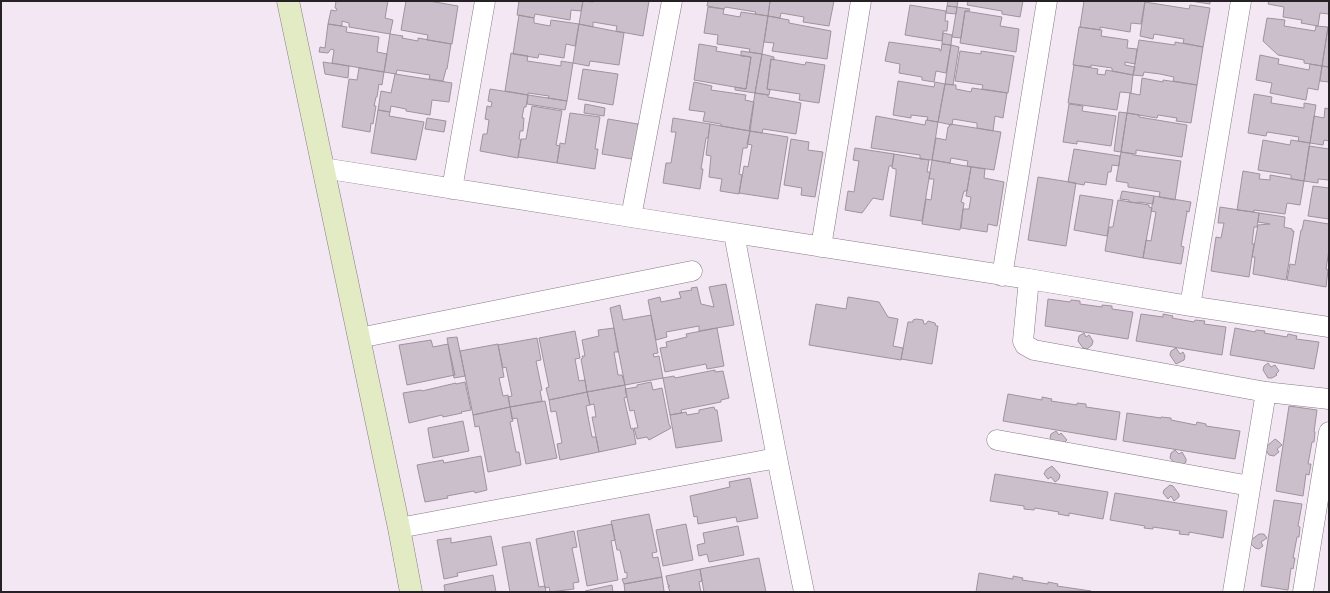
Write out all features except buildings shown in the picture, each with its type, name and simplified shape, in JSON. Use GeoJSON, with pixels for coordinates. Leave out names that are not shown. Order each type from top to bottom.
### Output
{"type":"FeatureCollection","features":[{"type":"Feature","properties":{"kind":"street"},"geometry":{"type":"LineString","coordinates":[[452,189],[485,1]]}},
{"type":"Feature","properties":{"kind":"street"},"geometry":{"type":"LineString","coordinates":[[631,217],[672,1]]}},
{"type":"Feature","properties":{"kind":"street"},"geometry":{"type":"LineString","coordinates":[[821,247],[861,1]]}},
{"type":"Feature","properties":{"kind":"street"},"geometry":{"type":"LineString","coordinates":[[1002,276],[1047,1]]}},
{"type":"Feature","properties":{"kind":"street"},"geometry":{"type":"LineString","coordinates":[[1190,306],[1242,1]]}},
{"type":"Feature","properties":{"kind":"street"},"geometry":{"type":"LineString","coordinates":[[288,2],[399,528],[411,592]]}},
{"type":"Feature","properties":{"kind":"street"},"geometry":{"type":"LineString","coordinates":[[323,168],[1329,327]]}},
{"type":"Feature","properties":{"kind":"street"},"geometry":{"type":"LineString","coordinates":[[734,234],[804,592]]}},
{"type":"Feature","properties":{"kind":"street"},"geometry":{"type":"LineString","coordinates":[[359,338],[692,271]]}},
{"type":"Feature","properties":{"kind":"street"},"geometry":{"type":"LineString","coordinates":[[1029,279],[1023,341],[1025,345],[1034,350],[1266,392],[1329,399]]}},
{"type":"Feature","properties":{"kind":"street"},"geometry":{"type":"LineString","coordinates":[[1233,592],[1266,392]]}},
{"type":"Feature","properties":{"kind":"street"},"geometry":{"type":"LineString","coordinates":[[1303,592],[1322,520],[1329,432]]}},
{"type":"Feature","properties":{"kind":"street"},"geometry":{"type":"LineString","coordinates":[[997,440],[1250,486]]}},
{"type":"Feature","properties":{"kind":"street"},"geometry":{"type":"LineString","coordinates":[[399,528],[777,458]]}}]}
